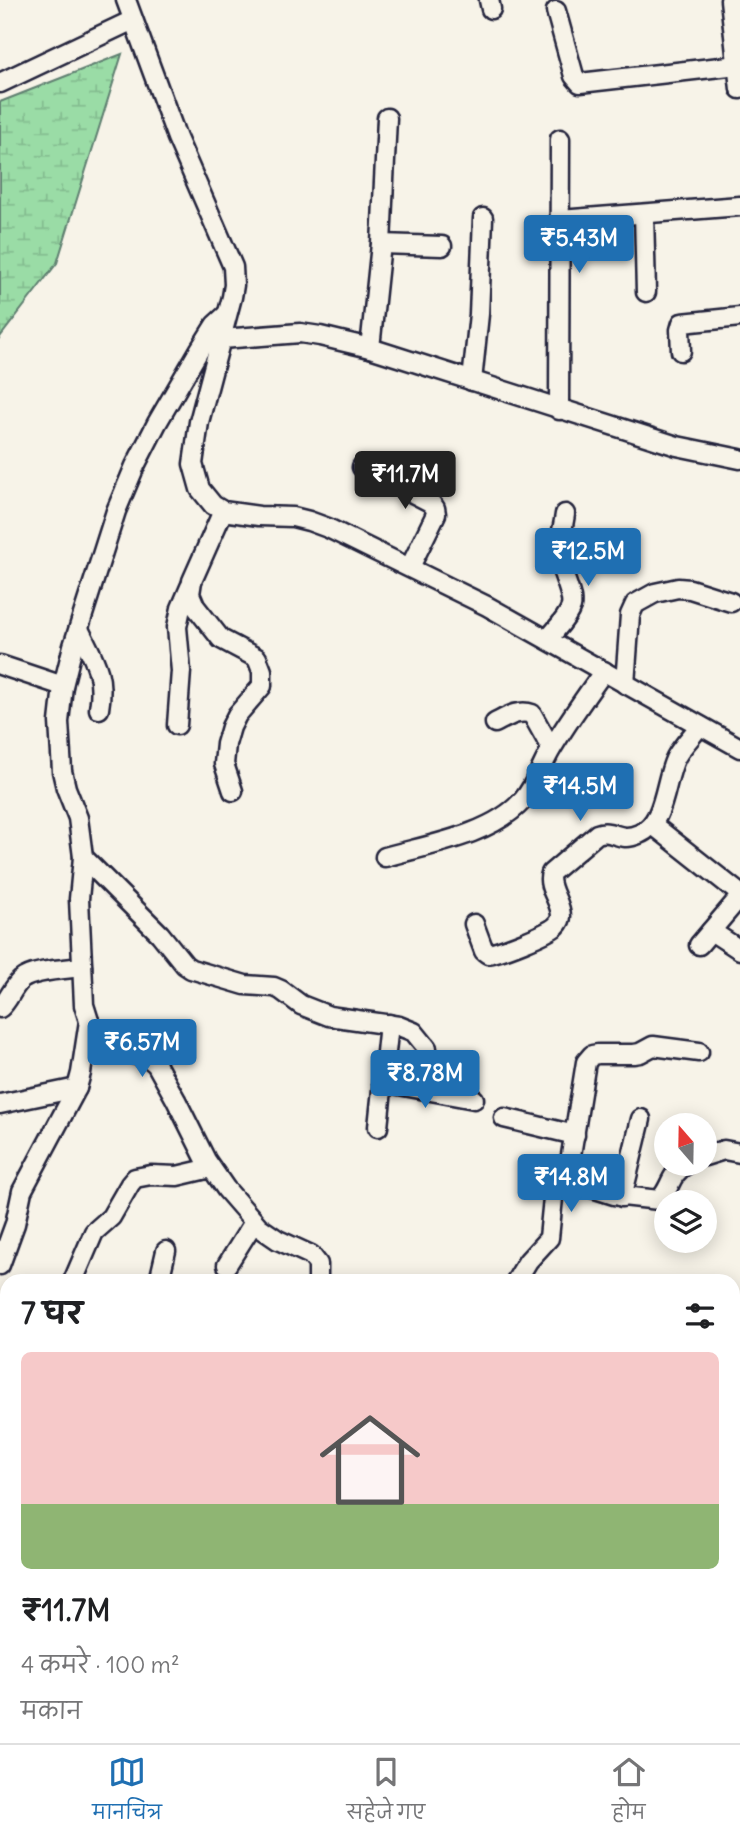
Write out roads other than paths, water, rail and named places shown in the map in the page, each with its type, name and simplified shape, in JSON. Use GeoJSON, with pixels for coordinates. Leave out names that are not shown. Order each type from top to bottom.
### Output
{"type":"FeatureCollection","features":[{"type":"Feature","properties":{"kind":"street"},"geometry":{"type":"LineString","coordinates":[[126,0],[177,138],[230,259],[234,285],[199,422],[193,464],[200,489],[213,505],[223,511],[309,520],[339,533],[487,606],[740,748]]}},
{"type":"Feature","properties":{"kind":"street"},"geometry":{"type":"LineString","coordinates":[[730,0],[740,87]]}},
{"type":"Feature","properties":{"kind":"street"},"geometry":{"type":"LineString","coordinates":[[556,11],[574,76],[580,83],[738,65]]}},
{"type":"Feature","properties":{"kind":"street"},"geometry":{"type":"LineString","coordinates":[[0,83],[133,20]]}},
{"type":"Feature","properties":{"kind":"street"},"geometry":{"type":"LineString","coordinates":[[370,348],[381,244],[387,118]]}},
{"type":"Feature","properties":{"kind":"street"},"geometry":{"type":"LineString","coordinates":[[559,410],[560,139]]}},
{"type":"Feature","properties":{"kind":"street"},"geometry":{"type":"LineString","coordinates":[[560,220],[740,206]]}},
{"type":"Feature","properties":{"kind":"street"},"geometry":{"type":"LineString","coordinates":[[645,214],[646,292]]}},
{"type":"Feature","properties":{"kind":"street"},"geometry":{"type":"LineString","coordinates":[[472,381],[479,314],[483,218]]}},
{"type":"Feature","properties":{"kind":"street"},"geometry":{"type":"LineString","coordinates":[[381,244],[442,246]]}},
{"type":"Feature","properties":{"kind":"street"},"geometry":{"type":"LineString","coordinates":[[228,313],[215,325],[157,423],[116,511],[63,686],[59,722],[62,771],[78,818],[83,858],[79,899],[84,1005],[89,1021],[95,1031],[116,1047],[150,1059],[156,1064],[211,1168],[226,1189],[254,1222],[278,1240],[311,1255],[318,1264],[318,1274]]}},
{"type":"Feature","properties":{"kind":"street"},"geometry":{"type":"LineString","coordinates":[[681,351],[682,323],[740,317]]}},
{"type":"Feature","properties":{"kind":"street"},"geometry":{"type":"LineString","coordinates":[[222,339],[300,333],[320,336],[370,348],[677,446],[740,459]]}},
{"type":"Feature","properties":{"kind":"street"},"geometry":{"type":"LineString","coordinates":[[362,467],[430,502],[435,508],[436,514],[410,567]]}},
{"type":"Feature","properties":{"kind":"street"},"geometry":{"type":"LineString","coordinates":[[177,725],[181,671],[177,627],[181,608],[223,511]]}},
{"type":"Feature","properties":{"kind":"street"},"geometry":{"type":"LineString","coordinates":[[548,639],[565,617],[572,600],[559,554],[565,514]]}},
{"type":"Feature","properties":{"kind":"street"},"geometry":{"type":"LineString","coordinates":[[190,587],[195,606],[221,639],[257,658],[262,671],[262,685],[237,715],[226,744],[225,765],[233,791]]}},
{"type":"Feature","properties":{"kind":"street"},"geometry":{"type":"LineString","coordinates":[[625,684],[630,614],[635,604],[655,593],[678,588],[731,602]]}},
{"type":"Feature","properties":{"kind":"street"},"geometry":{"type":"LineString","coordinates":[[79,629],[100,675],[102,694],[99,709]]}},
{"type":"Feature","properties":{"kind":"street"},"geometry":{"type":"LineString","coordinates":[[0,665],[63,686]]}},
{"type":"Feature","properties":{"kind":"street"},"geometry":{"type":"LineString","coordinates":[[385,857],[485,826],[523,800],[551,748],[604,671]]}},
{"type":"Feature","properties":{"kind":"street"},"geometry":{"type":"LineString","coordinates":[[495,723],[518,712],[528,712],[532,714],[551,748]]}},
{"type":"Feature","properties":{"kind":"street"},"geometry":{"type":"LineString","coordinates":[[474,924],[484,951],[488,954],[552,928],[560,921],[561,912],[550,881],[551,873],[597,834],[605,832],[628,838],[649,830],[657,819],[677,756],[700,726]]}},
{"type":"Feature","properties":{"kind":"street"},"geometry":{"type":"LineString","coordinates":[[653,825],[738,891],[738,899],[699,945]]}},
{"type":"Feature","properties":{"kind":"street"},"geometry":{"type":"LineString","coordinates":[[83,858],[160,934],[191,969],[245,985],[274,987],[301,1005],[329,1016],[399,1026],[414,1032],[427,1048]]}},
{"type":"Feature","properties":{"kind":"street"},"geometry":{"type":"LineString","coordinates":[[711,931],[740,950]]}},
{"type":"Feature","properties":{"kind":"street"},"geometry":{"type":"LineString","coordinates":[[0,1007],[27,976],[82,967]]}},
{"type":"Feature","properties":{"kind":"street"},"geometry":{"type":"LineString","coordinates":[[0,1265],[15,1224],[22,1191],[77,1088],[89,1021]]}},
{"type":"Feature","properties":{"kind":"street"},"geometry":{"type":"LineString","coordinates":[[378,1127],[389,1024]]}},
{"type":"Feature","properties":{"kind":"street"},"geometry":{"type":"LineString","coordinates":[[568,1180],[588,1058],[598,1054],[640,1053],[653,1046],[699,1052]]}},
{"type":"Feature","properties":{"kind":"street"},"geometry":{"type":"LineString","coordinates":[[382,1083],[474,1099]]}},
{"type":"Feature","properties":{"kind":"street"},"geometry":{"type":"LineString","coordinates":[[0,1104],[77,1088]]}},
{"type":"Feature","properties":{"kind":"street"},"geometry":{"type":"LineString","coordinates":[[504,1118],[575,1135]]}},
{"type":"Feature","properties":{"kind":"street"},"geometry":{"type":"LineString","coordinates":[[622,1197],[641,1119]]}},
{"type":"Feature","properties":{"kind":"street"},"geometry":{"type":"LineString","coordinates":[[718,1152],[724,1150],[740,1153]]}},
{"type":"Feature","properties":{"kind":"street"},"geometry":{"type":"LineString","coordinates":[[76,1274],[94,1232],[111,1217],[135,1178],[151,1175],[177,1176],[211,1168]]}},
{"type":"Feature","properties":{"kind":"street"},"geometry":{"type":"LineString","coordinates":[[520,1274],[549,1238],[554,1188],[559,1180],[568,1180],[622,1197],[659,1200],[673,1176]]}},
{"type":"Feature","properties":{"kind":"street"},"geometry":{"type":"LineString","coordinates":[[226,1265],[254,1222]]}},
{"type":"Feature","properties":{"kind":"street"},"geometry":{"type":"LineString","coordinates":[[161,1274],[166,1251]]}}]}
